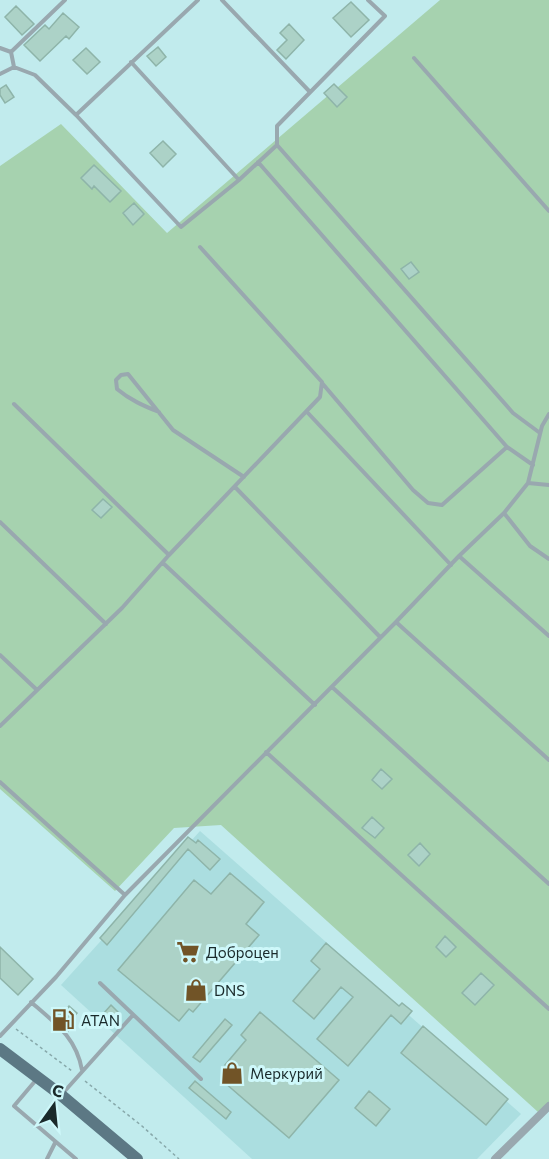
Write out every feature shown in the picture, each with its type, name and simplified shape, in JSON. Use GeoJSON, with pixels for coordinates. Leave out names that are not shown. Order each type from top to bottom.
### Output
{"type":"FeatureCollection","features":[{"type":"Feature","properties":{"kind":"main road"},"geometry":{"type":"LineString","coordinates":[[0,1049],[61,1095],[137,1159]]}},
{"type":"Feature","properties":{"kind":"street"},"geometry":{"type":"LineString","coordinates":[[495,1159],[549,1106]]}},
{"type":"Feature","properties":{"kind":"lane"},"geometry":{"type":"LineString","coordinates":[[11,52],[65,0]]}},
{"type":"Feature","properties":{"kind":"lane"},"geometry":{"type":"LineString","coordinates":[[76,115],[198,0]]}},
{"type":"Feature","properties":{"kind":"lane"},"geometry":{"type":"LineString","coordinates":[[222,0],[310,92]]}},
{"type":"Feature","properties":{"kind":"lane"},"geometry":{"type":"LineString","coordinates":[[368,0],[385,16],[277,126],[277,145],[513,413],[540,433]]}},
{"type":"Feature","properties":{"kind":"lane"},"geometry":{"type":"LineString","coordinates":[[0,48],[11,52]]}},
{"type":"Feature","properties":{"kind":"lane"},"geometry":{"type":"LineString","coordinates":[[11,52],[14,67]]}},
{"type":"Feature","properties":{"kind":"lane"},"geometry":{"type":"LineString","coordinates":[[414,58],[549,211]]}},
{"type":"Feature","properties":{"kind":"lane"},"geometry":{"type":"LineString","coordinates":[[131,62],[239,180]]}},
{"type":"Feature","properties":{"kind":"lane"},"geometry":{"type":"LineString","coordinates":[[0,75],[14,67]]}},
{"type":"Feature","properties":{"kind":"lane"},"geometry":{"type":"LineString","coordinates":[[14,67],[35,75],[76,115],[181,227],[239,180],[277,145]]}},
{"type":"Feature","properties":{"kind":"lane"},"geometry":{"type":"LineString","coordinates":[[258,162],[507,447],[533,465]]}},
{"type":"Feature","properties":{"kind":"lane"},"geometry":{"type":"LineString","coordinates":[[200,248],[322,382],[413,490],[428,503],[442,505],[507,447]]}},
{"type":"Feature","properties":{"kind":"lane"},"geometry":{"type":"LineString","coordinates":[[159,412],[140,405],[123,394],[117,389],[116,380],[121,375],[128,374],[159,412],[173,430],[244,477]]}},
{"type":"Feature","properties":{"kind":"lane"},"geometry":{"type":"LineString","coordinates":[[0,726],[106,624],[307,412],[320,397],[322,382]]}},
{"type":"Feature","properties":{"kind":"lane"},"geometry":{"type":"LineString","coordinates":[[14,404],[169,555]]}},
{"type":"Feature","properties":{"kind":"lane"},"geometry":{"type":"LineString","coordinates":[[307,412],[451,565]]}},
{"type":"Feature","properties":{"kind":"lane"},"geometry":{"type":"LineString","coordinates":[[0,1036],[56,977],[125,895],[504,513],[528,483],[542,426],[549,414]]}},
{"type":"Feature","properties":{"kind":"lane"},"geometry":{"type":"LineString","coordinates":[[528,483],[549,485]]}},
{"type":"Feature","properties":{"kind":"lane"},"geometry":{"type":"LineString","coordinates":[[235,487],[380,637]]}},
{"type":"Feature","properties":{"kind":"lane"},"geometry":{"type":"LineString","coordinates":[[504,513],[530,546],[549,559]]}},
{"type":"Feature","properties":{"kind":"lane"},"geometry":{"type":"LineString","coordinates":[[0,522],[106,624]]}},
{"type":"Feature","properties":{"kind":"lane"},"geometry":{"type":"LineString","coordinates":[[459,556],[549,636]]}},
{"type":"Feature","properties":{"kind":"lane"},"geometry":{"type":"LineString","coordinates":[[163,563],[315,705]]}},
{"type":"Feature","properties":{"kind":"lane"},"geometry":{"type":"LineString","coordinates":[[396,622],[549,760]]}},
{"type":"Feature","properties":{"kind":"lane"},"geometry":{"type":"LineString","coordinates":[[0,655],[37,690]]}},
{"type":"Feature","properties":{"kind":"lane"},"geometry":{"type":"LineString","coordinates":[[332,687],[549,884]]}},
{"type":"Feature","properties":{"kind":"lane"},"geometry":{"type":"LineString","coordinates":[[266,752],[549,1009]]}},
{"type":"Feature","properties":{"kind":"lane"},"geometry":{"type":"LineString","coordinates":[[0,782],[125,895]]}},
{"type":"Feature","properties":{"kind":"lane"},"geometry":{"type":"LineString","coordinates":[[100,983],[201,1079]]}},
{"type":"Feature","properties":{"kind":"lane"},"geometry":{"type":"LineString","coordinates":[[31,1002],[68,1035],[79,1055],[83,1070]]}},
{"type":"Feature","properties":{"kind":"lane"},"geometry":{"type":"LineString","coordinates":[[61,1095],[133,1015]]}},
{"type":"Feature","properties":{"kind":"lane"},"geometry":{"type":"LineString","coordinates":[[38,1077],[14,1106],[76,1159]]}},
{"type":"Feature","properties":{"kind":"lane"},"geometry":{"type":"LineString","coordinates":[[47,1159],[56,1143]]}},
{"type":"Feature","properties":{"kind":"path"},"geometry":{"type":"LineString","coordinates":[[10,1025],[142,1126],[179,1159]]}},
{"type":"Feature","properties":{"kind":"shaded area"},"geometry":{"type":"Polygon","coordinates":[[[200,831],[521,1114],[477,1159],[252,1159],[61,985],[200,831]]]}},
{"type":"Feature","properties":{"kind":"green space"},"geometry":{"type":"Polygon","coordinates":[[[440,0],[549,0],[549,1102],[538,1112],[221,825],[174,828],[115,891],[0,789],[0,166],[61,124],[167,233],[440,0]]]}},
{"type":"Feature","properties":{"kind":"building"},"geometry":{"type":"Polygon","coordinates":[[[351,2],[369,20],[351,37],[333,18],[351,2]]]}},
{"type":"Feature","properties":{"kind":"building"},"geometry":{"type":"Polygon","coordinates":[[[16,6],[34,24],[22,35],[5,17],[16,6]]]}},
{"type":"Feature","properties":{"kind":"building"},"geometry":{"type":"Polygon","coordinates":[[[63,13],[79,27],[69,39],[66,36],[40,61],[24,45],[45,25],[49,29],[63,13]]]}},
{"type":"Feature","properties":{"kind":"building"},"geometry":{"type":"Polygon","coordinates":[[[289,24],[304,40],[286,59],[277,50],[287,40],[280,33],[289,24]]]}},
{"type":"Feature","properties":{"kind":"building"},"geometry":{"type":"Polygon","coordinates":[[[158,47],[166,57],[156,66],[147,56],[158,47]]]}},
{"type":"Feature","properties":{"kind":"building"},"geometry":{"type":"Polygon","coordinates":[[[86,48],[100,62],[87,74],[73,60],[86,48]]]}},
{"type":"Feature","properties":{"kind":"building"},"geometry":{"type":"Polygon","coordinates":[[[334,84],[347,97],[337,107],[324,93],[334,84]]]}},
{"type":"Feature","properties":{"kind":"building"},"geometry":{"type":"Polygon","coordinates":[[[6,85],[14,97],[5,103],[0,95],[0,89],[6,85]]]}},
{"type":"Feature","properties":{"kind":"building"},"geometry":{"type":"Polygon","coordinates":[[[163,141],[176,154],[163,167],[150,153],[163,141]]]}},
{"type":"Feature","properties":{"kind":"building"},"geometry":{"type":"Polygon","coordinates":[[[94,165],[121,191],[110,202],[94,186],[92,189],[81,178],[94,165]]]}},
{"type":"Feature","properties":{"kind":"building"},"geometry":{"type":"Polygon","coordinates":[[[134,203],[144,214],[133,225],[123,213],[134,203]]]}},
{"type":"Feature","properties":{"kind":"building"},"geometry":{"type":"Polygon","coordinates":[[[411,262],[419,272],[409,279],[401,269],[411,262]]]}},
{"type":"Feature","properties":{"kind":"building"},"geometry":{"type":"Polygon","coordinates":[[[103,499],[112,507],[101,518],[92,510],[103,499]]]}},
{"type":"Feature","properties":{"kind":"building"},"geometry":{"type":"Polygon","coordinates":[[[381,769],[392,779],[382,789],[372,780],[381,769]]]}},
{"type":"Feature","properties":{"kind":"building"},"geometry":{"type":"Polygon","coordinates":[[[372,817],[384,828],[375,838],[362,828],[372,817]]]}},
{"type":"Feature","properties":{"kind":"building"},"geometry":{"type":"Polygon","coordinates":[[[188,837],[196,843],[198,840],[220,859],[210,870],[188,849],[107,945],[100,938],[188,837]]]}},
{"type":"Feature","properties":{"kind":"building"},"geometry":{"type":"Polygon","coordinates":[[[420,843],[430,854],[419,866],[408,855],[420,843]]]}},
{"type":"Feature","properties":{"kind":"building","name":"Доброцен"},"geometry":{"type":"Polygon","coordinates":[[[230,873],[264,902],[246,924],[259,935],[193,1012],[189,1009],[179,1021],[118,970],[194,880],[211,894],[230,873]]]}},
{"type":"Feature","properties":{"kind":"building"},"geometry":{"type":"Polygon","coordinates":[[[445,936],[456,947],[446,957],[436,947],[445,936]]]}},
{"type":"Feature","properties":{"kind":"building"},"geometry":{"type":"Polygon","coordinates":[[[326,943],[399,1006],[402,1003],[412,1011],[401,1024],[391,1015],[348,1066],[317,1039],[353,997],[341,987],[314,1019],[293,1001],[320,969],[311,961],[326,943]]]}},
{"type":"Feature","properties":{"kind":"building"},"geometry":{"type":"Polygon","coordinates":[[[0,947],[33,979],[18,995],[0,978],[0,947]]]}},
{"type":"Feature","properties":{"kind":"building"},"geometry":{"type":"Polygon","coordinates":[[[481,973],[494,985],[475,1005],[462,993],[481,973]]]}},
{"type":"Feature","properties":{"kind":"building"},"geometry":{"type":"Polygon","coordinates":[[[111,1005],[120,1014],[114,1021],[104,1013],[111,1005]]]}},
{"type":"Feature","properties":{"kind":"building"},"geometry":{"type":"Polygon","coordinates":[[[69,1006],[77,1013],[71,1020],[74,1023],[68,1031],[54,1017],[59,1011],[63,1014],[69,1006]]]}},
{"type":"Feature","properties":{"kind":"building"},"geometry":{"type":"Polygon","coordinates":[[[260,1012],[339,1080],[289,1138],[225,1083],[234,1072],[225,1065],[246,1040],[241,1035],[260,1012]]]}},
{"type":"Feature","properties":{"kind":"building"},"geometry":{"type":"Polygon","coordinates":[[[225,1019],[232,1025],[200,1062],[193,1057],[225,1019]]]}},
{"type":"Feature","properties":{"kind":"building"},"geometry":{"type":"Polygon","coordinates":[[[423,1026],[508,1099],[486,1125],[401,1053],[423,1026]]]}},
{"type":"Feature","properties":{"kind":"building"},"geometry":{"type":"Polygon","coordinates":[[[195,1081],[231,1112],[226,1119],[189,1088],[195,1081]]]}},
{"type":"Feature","properties":{"kind":"building"},"geometry":{"type":"Polygon","coordinates":[[[369,1091],[390,1109],[376,1126],[355,1108],[369,1091]]]}},
{"type":"Feature","properties":{"kind":"place","name":"Доброцен"},"geometry":{"type":"Point","coordinates":[188,952]}},
{"type":"Feature","properties":{"kind":"place","name":"DNS"},"geometry":{"type":"Point","coordinates":[196,990]}},
{"type":"Feature","properties":{"kind":"place","name":"ATAN"},"geometry":{"type":"Point","coordinates":[63,1020]}},
{"type":"Feature","properties":{"kind":"place","name":"Меркурий"},"geometry":{"type":"Point","coordinates":[232,1073]}}]}
